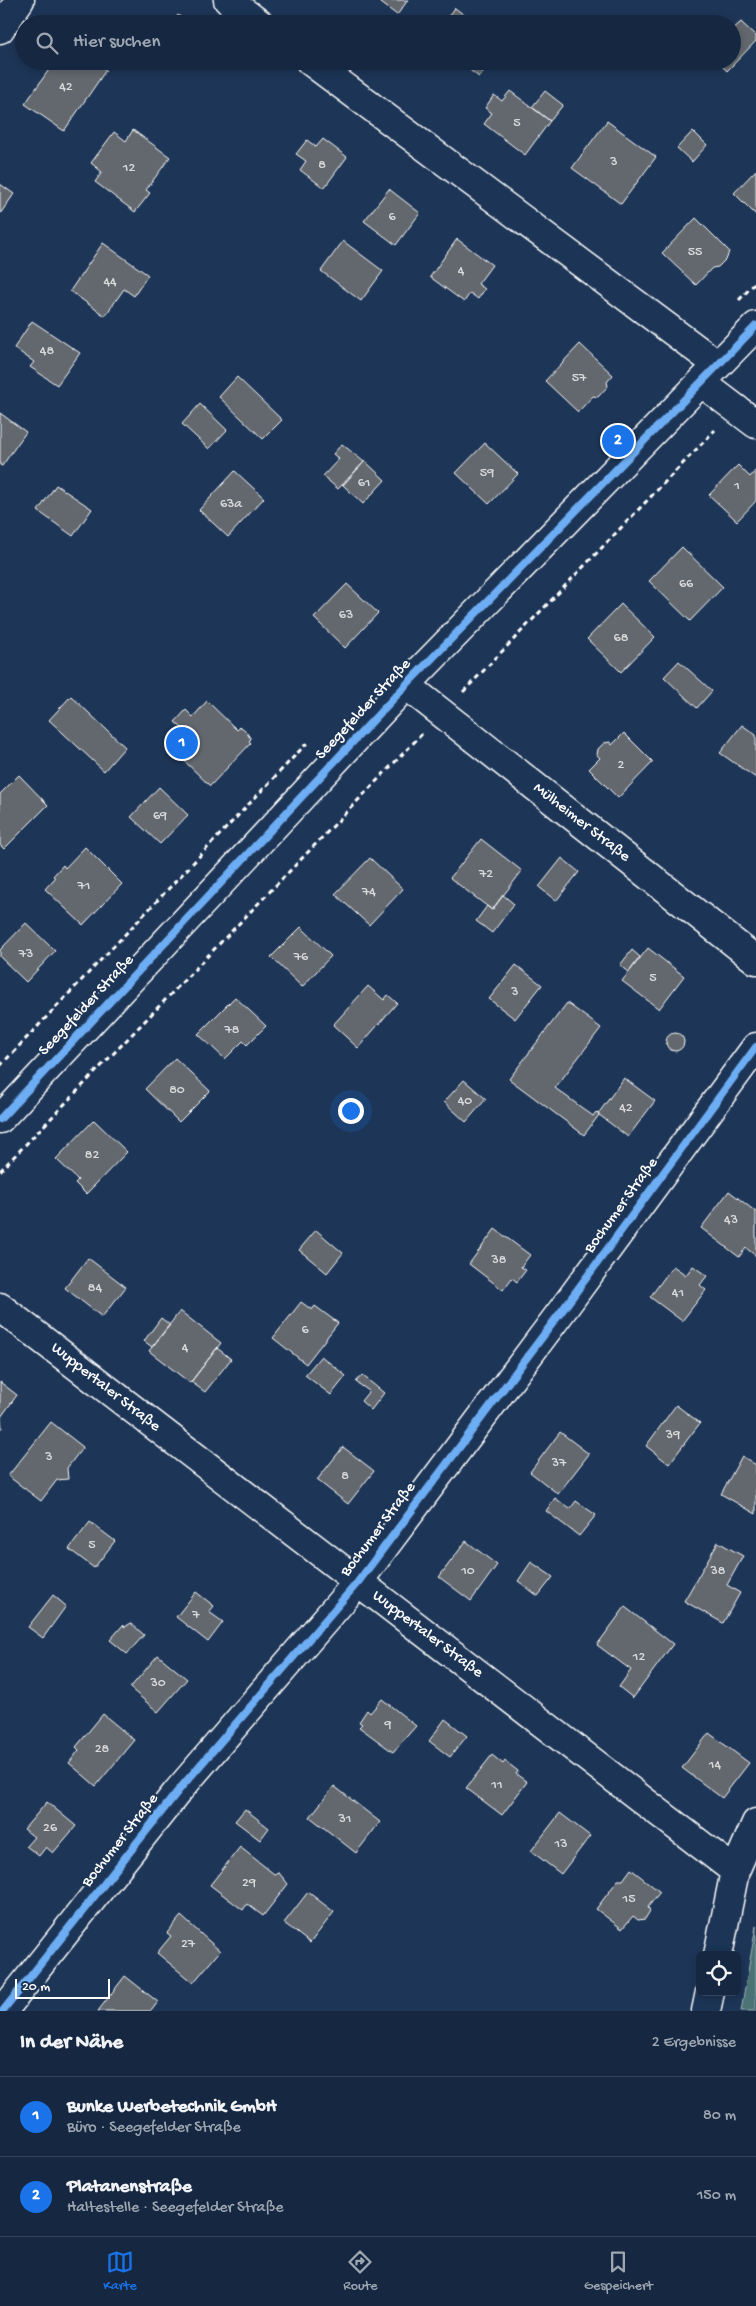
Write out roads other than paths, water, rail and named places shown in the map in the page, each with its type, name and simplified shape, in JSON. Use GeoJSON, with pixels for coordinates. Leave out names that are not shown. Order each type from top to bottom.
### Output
{"type":"FeatureCollection","features":[{"type":"Feature","properties":{"kind":"street"},"geometry":{"type":"LineString","coordinates":[[0,29],[20,0]]}},
{"type":"Feature","properties":{"kind":"street"},"geometry":{"type":"LineString","coordinates":[[228,0],[248,15]]}},
{"type":"Feature","properties":{"kind":"street"},"geometry":{"type":"LineString","coordinates":[[322,70],[710,374],[746,417]]}},
{"type":"Feature","properties":{"kind":"street","name":"Seegefelder Straße"},"geometry":{"type":"LineString","coordinates":[[0,1119],[406,685],[756,326]]}},
{"type":"Feature","properties":{"kind":"street","name":"Mülheimer Straße"},"geometry":{"type":"LineString","coordinates":[[406,685],[756,960]]}},
{"type":"Feature","properties":{"kind":"street","name":"Bochumer Straße"},"geometry":{"type":"LineString","coordinates":[[3,2011],[178,1791],[358,1582],[756,1048]]}},
{"type":"Feature","properties":{"kind":"street","name":"Wuppertaler Straße"},"geometry":{"type":"LineString","coordinates":[[0,1307],[735,1871]]}},
{"type":"Feature","properties":{"kind":"street"},"geometry":{"type":"LineString","coordinates":[[719,1951],[735,1871],[756,1823]]}},
{"type":"Feature","properties":{"kind":"street"},"geometry":{"type":"LineString","coordinates":[[706,2011],[709,1996]]}},
{"type":"Feature","properties":{"kind":"place","name":"Platanenstraße"},"geometry":{"type":"Point","coordinates":[618,441]}},
{"type":"Feature","properties":{"kind":"place","name":"Bunke Werbetechnik GmbH"},"geometry":{"type":"Point","coordinates":[182,743]}}]}
